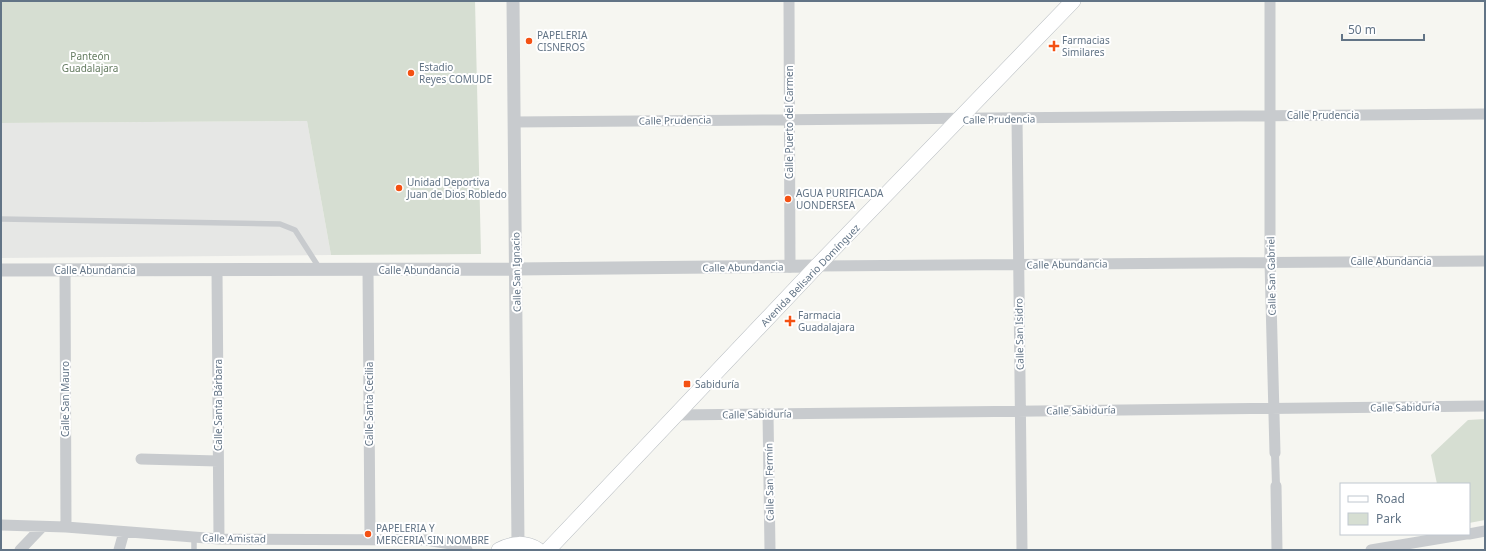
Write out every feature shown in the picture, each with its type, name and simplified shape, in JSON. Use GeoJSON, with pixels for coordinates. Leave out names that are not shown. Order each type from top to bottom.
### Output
{"type":"FeatureCollection","features":[{"type":"Feature","properties":{"kind":"main road","name":"Avenida Belisario Domínguez"},"geometry":{"type":"LineString","coordinates":[[548,550],[817,266],[1073,1]]}},
{"type":"Feature","properties":{"kind":"main road"},"geometry":{"type":"LineString","coordinates":[[499,550],[506,546],[518,544],[528,545],[538,550]]}},
{"type":"Feature","properties":{"kind":"street","name":"Calle San Ignacio"},"geometry":{"type":"LineString","coordinates":[[513,1],[518,544]]}},
{"type":"Feature","properties":{"kind":"street","name":"Calle Puerto del Carmen"},"geometry":{"type":"LineString","coordinates":[[789,1],[788,119],[790,267]]}},
{"type":"Feature","properties":{"kind":"street","name":"Calle San Gabriel"},"geometry":{"type":"LineString","coordinates":[[1270,1],[1270,262],[1277,550]]}},
{"type":"Feature","properties":{"kind":"street","name":"Calle Prudencia"},"geometry":{"type":"LineString","coordinates":[[514,122],[1485,114]]}},
{"type":"Feature","properties":{"kind":"street","name":"Calle San Isidro"},"geometry":{"type":"LineString","coordinates":[[1017,118],[1022,550]]}},
{"type":"Feature","properties":{"kind":"street","name":"Calle Abundancia"},"geometry":{"type":"LineString","coordinates":[[1,270],[368,270],[1485,261]]}},
{"type":"Feature","properties":{"kind":"street","name":"Calle San Mauro"},"geometry":{"type":"LineString","coordinates":[[65,270],[66,528]]}},
{"type":"Feature","properties":{"kind":"street","name":"Calle Santa Bárbara"},"geometry":{"type":"LineString","coordinates":[[216,270],[219,539]]}},
{"type":"Feature","properties":{"kind":"street","name":"Calle Santa Cecilia"},"geometry":{"type":"LineString","coordinates":[[368,270],[370,539]]}},
{"type":"Feature","properties":{"kind":"street","name":"Calle Sabiduría"},"geometry":{"type":"LineString","coordinates":[[676,415],[1485,406]]}},
{"type":"Feature","properties":{"kind":"street","name":"Calle San Fermín"},"geometry":{"type":"LineString","coordinates":[[768,414],[770,550]]}},
{"type":"Feature","properties":{"kind":"street"},"geometry":{"type":"LineString","coordinates":[[141,459],[218,461]]}},
{"type":"Feature","properties":{"kind":"street","name":"Calle Amistad"},"geometry":{"type":"LineString","coordinates":[[1,525],[219,539],[426,540],[451,544],[467,550]]}},
{"type":"Feature","properties":{"kind":"street"},"geometry":{"type":"LineString","coordinates":[[20,550],[42,527]]}},
{"type":"Feature","properties":{"kind":"street"},"geometry":{"type":"LineString","coordinates":[[1470,534],[1485,531]]}},
{"type":"Feature","properties":{"kind":"street"},"geometry":{"type":"LineString","coordinates":[[119,550],[124,532]]}},
{"type":"Feature","properties":{"kind":"street"},"geometry":{"type":"LineString","coordinates":[[1371,550],[1462,535]]}},
{"type":"Feature","properties":{"kind":"lane"},"geometry":{"type":"LineString","coordinates":[[1,219],[280,224],[295,230],[321,270]]}},
{"type":"Feature","properties":{"kind":"lane"},"geometry":{"type":"LineString","coordinates":[[194,537],[194,550]]}},
{"type":"Feature","properties":{"kind":"shaded area"},"geometry":{"type":"Polygon","coordinates":[[[307,121],[331,255],[1,258],[1,123],[307,121]]]}},
{"type":"Feature","properties":{"kind":"green space","name":"Panteón Guadalajara"},"geometry":{"type":"Polygon","coordinates":[[[1,1],[475,1],[481,254],[331,255],[307,121],[1,123],[1,1]]]}},
{"type":"Feature","properties":{"kind":"green space"},"geometry":{"type":"Polygon","coordinates":[[[1485,419],[1485,520],[1470,523],[1470,483],[1437,483],[1431,455],[1468,420],[1485,419]]]}},
{"type":"Feature","properties":{"kind":"place","name":"PAPELERIA CISNEROS"},"geometry":{"type":"Point","coordinates":[529,41]}},
{"type":"Feature","properties":{"kind":"place","name":"Farmacias Similares"},"geometry":{"type":"Point","coordinates":[1054,46]}},
{"type":"Feature","properties":{"kind":"place","name":"Estadio Reyes COMUDE"},"geometry":{"type":"Point","coordinates":[411,73]}},
{"type":"Feature","properties":{"kind":"place","name":"Unidad Deportiva Juan de Dios Robledo"},"geometry":{"type":"Point","coordinates":[399,188]}},
{"type":"Feature","properties":{"kind":"place","name":"AGUA PURIFICADA UONDERSEA"},"geometry":{"type":"Point","coordinates":[788,199]}},
{"type":"Feature","properties":{"kind":"place","name":"Farmacia Guadalajara"},"geometry":{"type":"Point","coordinates":[790,321]}},
{"type":"Feature","properties":{"kind":"place","name":"Sabiduría"},"geometry":{"type":"Point","coordinates":[687,384]}},
{"type":"Feature","properties":{"kind":"place","name":"PAPELERIA Y MERCERIA SIN NOMBRE"},"geometry":{"type":"Point","coordinates":[368,534]}}]}
